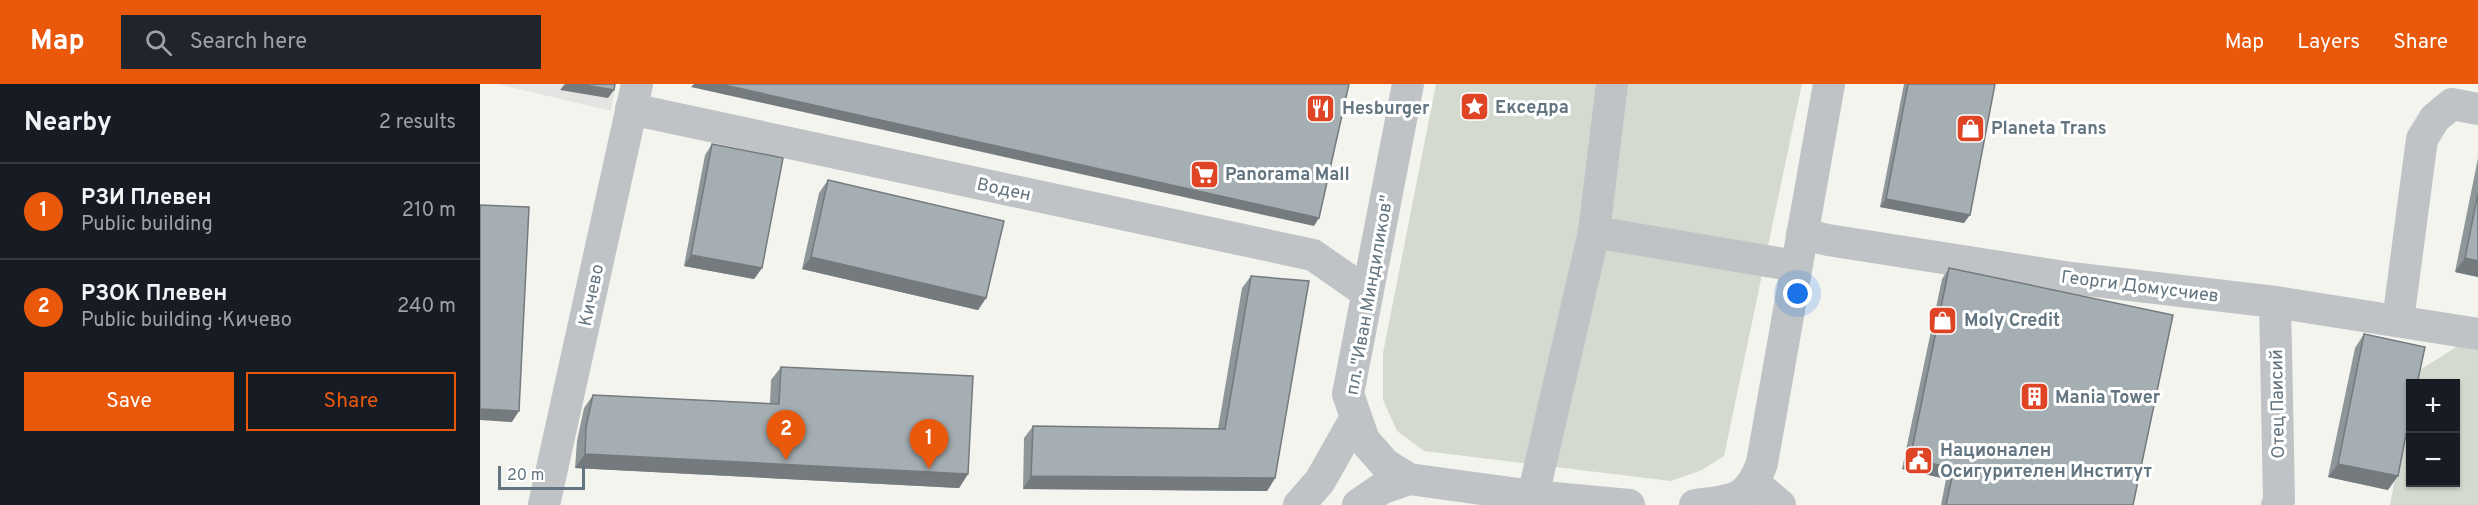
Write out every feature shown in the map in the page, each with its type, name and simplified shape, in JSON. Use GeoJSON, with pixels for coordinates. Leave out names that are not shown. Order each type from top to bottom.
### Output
{"type":"FeatureCollection","features":[{"type":"Feature","properties":{"kind":"street","name":"пл. \"Иван Миндиликов\""},"geometry":{"type":"LineString","coordinates":[[1408,84],[1348,394],[1364,440],[1385,464],[1409,479],[1592,504],[1629,505]]}},
{"type":"Feature","properties":{"kind":"street"},"geometry":{"type":"LineString","coordinates":[[1533,496],[1594,232],[1612,84]]}},
{"type":"Feature","properties":{"kind":"street"},"geometry":{"type":"LineString","coordinates":[[1695,505],[1740,496],[1755,484],[1762,463],[1829,84]]}},
{"type":"Feature","properties":{"kind":"street","name":"Воден"},"geometry":{"type":"LineString","coordinates":[[634,96],[1312,255],[1366,292]]}},
{"type":"Feature","properties":{"kind":"street","name":"Кичево"},"geometry":{"type":"LineString","coordinates":[[544,505],[634,96]]}},
{"type":"Feature","properties":{"kind":"street"},"geometry":{"type":"LineString","coordinates":[[2398,321],[2422,139],[2435,118],[2452,104],[2478,109]]}},
{"type":"Feature","properties":{"kind":"street"},"geometry":{"type":"LineString","coordinates":[[1594,232],[1796,266]]}},
{"type":"Feature","properties":{"kind":"street","name":"Георги Домусчиев"},"geometry":{"type":"LineString","coordinates":[[1802,234],[2016,270],[2275,302],[2478,334]]}},
{"type":"Feature","properties":{"kind":"street","name":"Отец Паисий"},"geometry":{"type":"LineString","coordinates":[[2275,302],[2286,503]]}},
{"type":"Feature","properties":{"kind":"street"},"geometry":{"type":"LineString","coordinates":[[1299,505],[1320,481],[1355,419]]}},
{"type":"Feature","properties":{"kind":"street"},"geometry":{"type":"LineString","coordinates":[[1358,505],[1381,489],[1409,479]]}},
{"type":"Feature","properties":{"kind":"street"},"geometry":{"type":"LineString","coordinates":[[1755,484],[1780,505]]}},
{"type":"Feature","properties":{"kind":"shaded area"},"geometry":{"type":"Polygon","coordinates":[[[498,84],[616,84],[611,111],[498,84]]]}},
{"type":"Feature","properties":{"kind":"shaded area"},"geometry":{"type":"Polygon","coordinates":[[[1436,84],[1802,84],[1724,456],[1702,470],[1671,481],[1424,451],[1397,431],[1383,400],[1383,353],[1436,84]]]}},
{"type":"Feature","properties":{"kind":"shaded area"},"geometry":{"type":"Polygon","coordinates":[[[2461,344],[2478,347],[2478,505],[2390,505],[2406,418],[2406,487],[2460,487],[2460,379],[2414,379],[2415,373],[2461,344]]]}},
{"type":"Feature","properties":{"kind":"building"},"geometry":{"type":"Polygon","coordinates":[[[579,84],[615,84],[614,90],[579,84]]]}},
{"type":"Feature","properties":{"kind":"building","name":"Panorama Mall"},"geometry":{"type":"Polygon","coordinates":[[[720,84],[1349,84],[1319,218],[720,84]]]}},
{"type":"Feature","properties":{"kind":"building"},"geometry":{"type":"Polygon","coordinates":[[[1908,84],[1995,84],[1970,215],[1886,199],[1908,84]]]}},
{"type":"Feature","properties":{"kind":"building"},"geometry":{"type":"Polygon","coordinates":[[[712,144],[783,158],[762,268],[691,255],[712,144]]]}},
{"type":"Feature","properties":{"kind":"building"},"geometry":{"type":"Polygon","coordinates":[[[828,180],[1004,221],[986,298],[811,257],[828,180]]]}},
{"type":"Feature","properties":{"kind":"building"},"geometry":{"type":"Polygon","coordinates":[[[2478,193],[2478,261],[2465,258],[2478,193]]]}},
{"type":"Feature","properties":{"kind":"building"},"geometry":{"type":"Polygon","coordinates":[[[480,205],[529,207],[519,411],[480,409],[480,205]]]}},
{"type":"Feature","properties":{"kind":"building","name":"Mania Tower"},"geometry":{"type":"Polygon","coordinates":[[[1949,268],[2173,315],[2133,505],[1946,505],[1954,468],[1910,459],[1949,268]]]}},
{"type":"Feature","properties":{"kind":"building"},"geometry":{"type":"Polygon","coordinates":[[[1251,276],[1309,281],[1275,478],[1031,476],[1033,426],[1225,429],[1251,276]]]}},
{"type":"Feature","properties":{"kind":"building"},"geometry":{"type":"Polygon","coordinates":[[[2364,334],[2425,347],[2418,379],[2406,379],[2406,435],[2398,476],[2338,464],[2364,334]]]}},
{"type":"Feature","properties":{"kind":"building"},"geometry":{"type":"Polygon","coordinates":[[[781,367],[973,376],[968,474],[585,454],[586,427],[593,395],[779,404],[781,367]]]}},
{"type":"Feature","properties":{"kind":"place","name":"Екседра"},"geometry":{"type":"Point","coordinates":[1474,107]}},
{"type":"Feature","properties":{"kind":"place","name":"Hesburger"},"geometry":{"type":"Point","coordinates":[1321,108]}},
{"type":"Feature","properties":{"kind":"place","name":"Planeta Trans"},"geometry":{"type":"Point","coordinates":[1970,128]}},
{"type":"Feature","properties":{"kind":"place","name":"Panorama Mall"},"geometry":{"type":"Point","coordinates":[1204,174]}},
{"type":"Feature","properties":{"kind":"place","name":"Moly Credit"},"geometry":{"type":"Point","coordinates":[1943,320]}},
{"type":"Feature","properties":{"kind":"place","name":"Mania Tower"},"geometry":{"type":"Point","coordinates":[2034,397]}},
{"type":"Feature","properties":{"kind":"place","name":"РЗОК Плевен"},"geometry":{"type":"Point","coordinates":[786,460]}},
{"type":"Feature","properties":{"kind":"place","name":"Национален Осигурителен Институт"},"geometry":{"type":"Point","coordinates":[1919,460]}},
{"type":"Feature","properties":{"kind":"place","name":"РЗИ Плевен"},"geometry":{"type":"Point","coordinates":[929,469]}}]}
